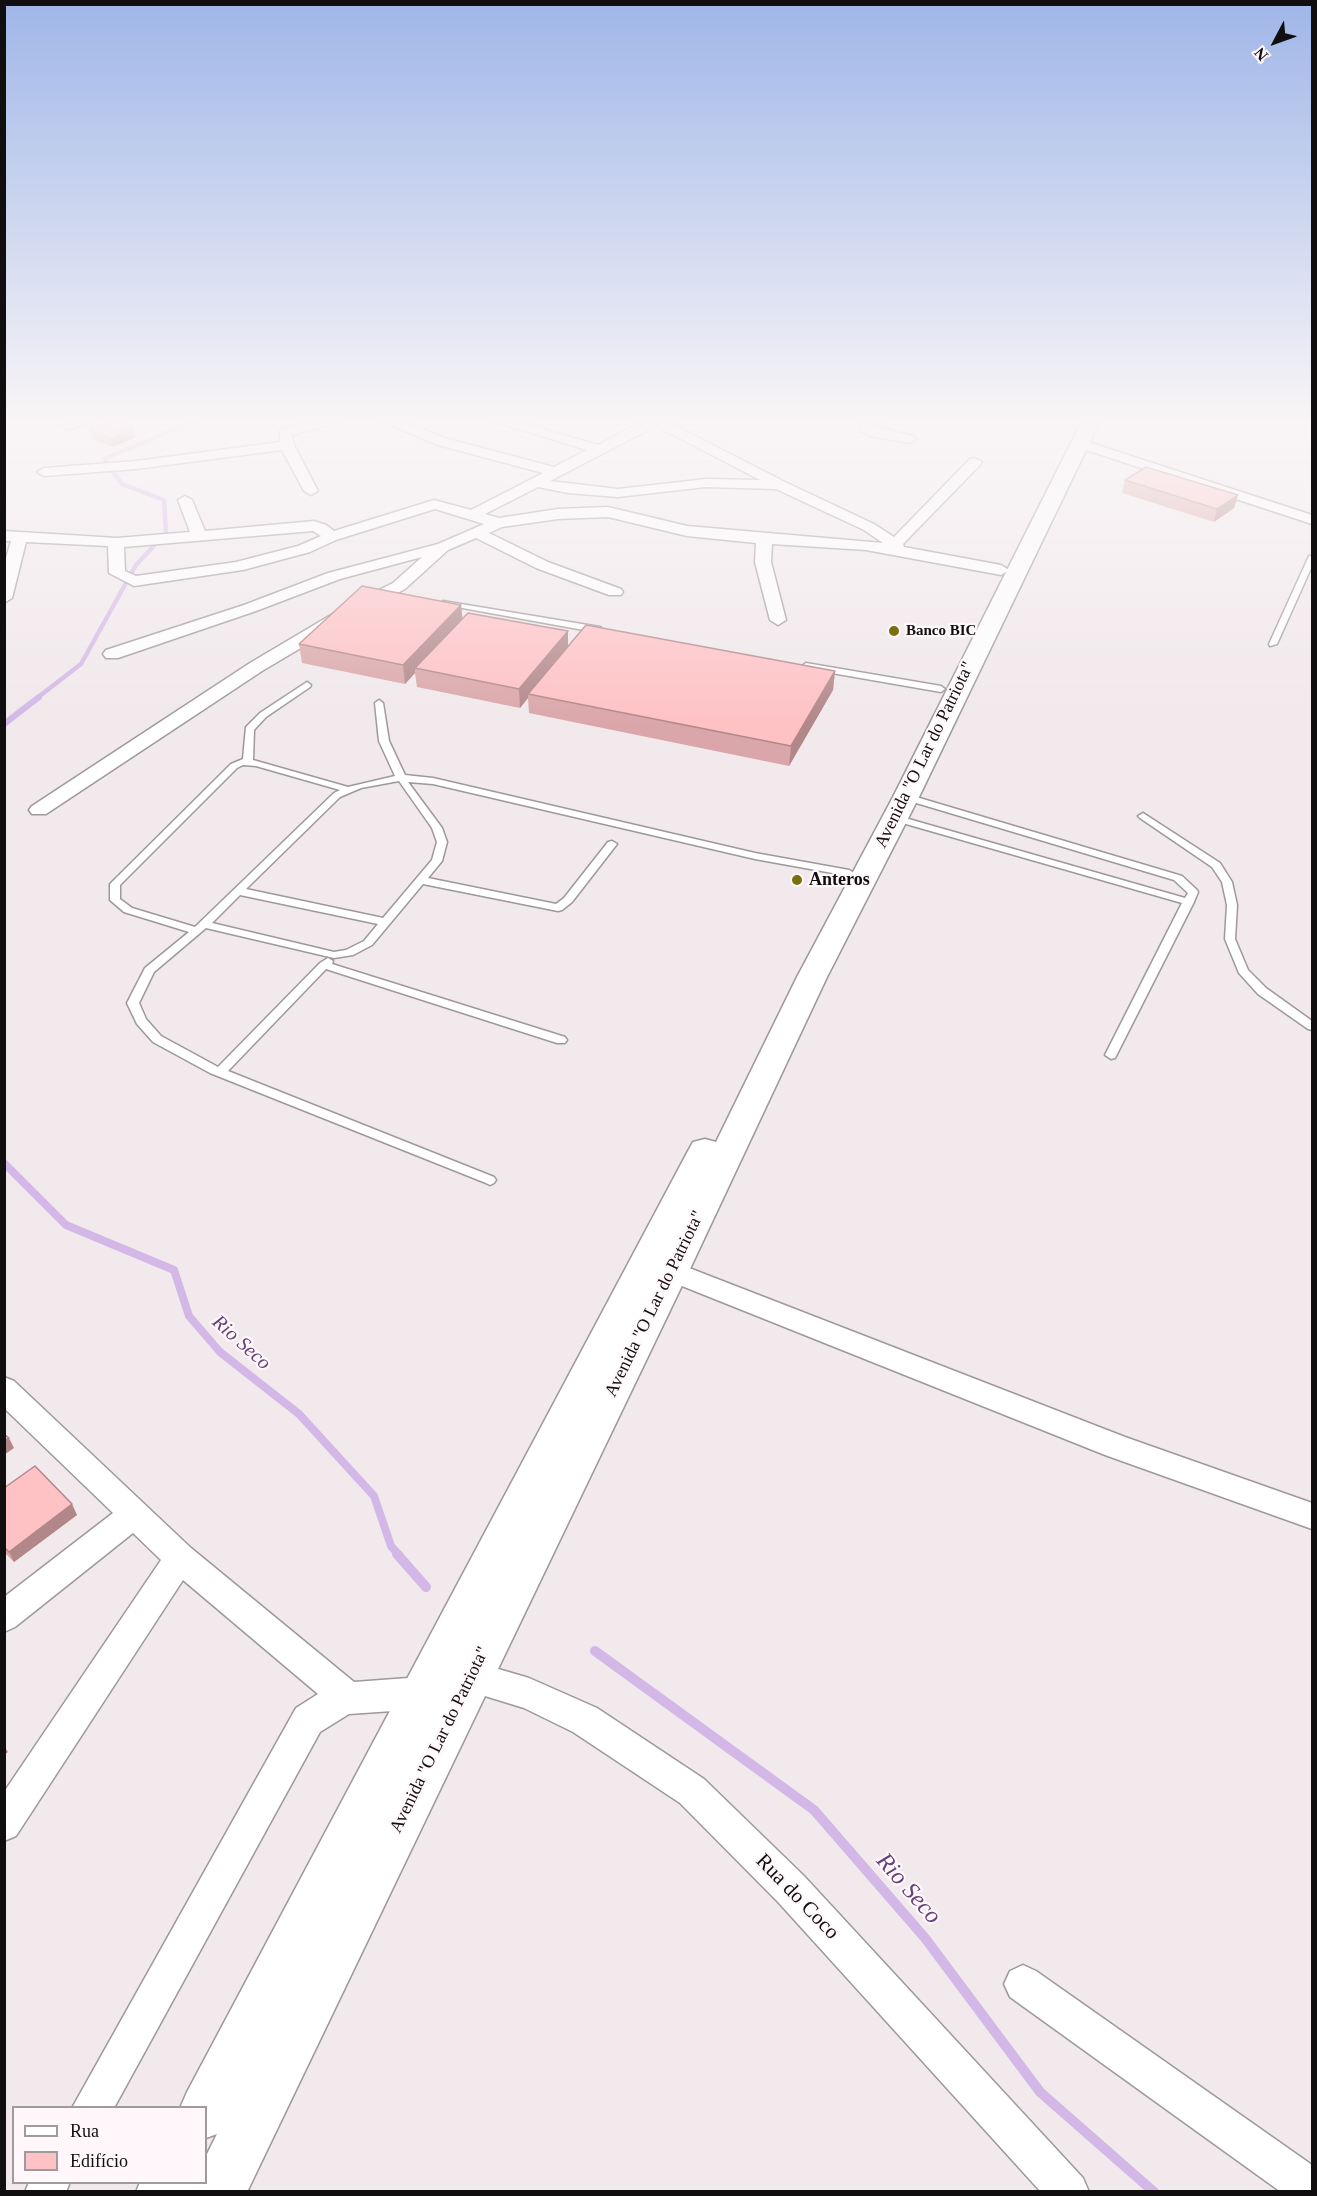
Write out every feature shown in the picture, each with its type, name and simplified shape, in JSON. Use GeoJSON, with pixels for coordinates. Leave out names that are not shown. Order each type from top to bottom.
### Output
{"type":"FeatureCollection","features":[{"type":"Feature","properties":{"kind":"main road","name":"Avenida \"O Lar do Patriota\""},"geometry":{"type":"LineString","coordinates":[[217,2192],[468,1656],[500,1580],[849,873],[1001,570],[1030,519]]}},
{"type":"Feature","properties":{"kind":"main road","name":"Avenida \"O Lar do Patriota\""},"geometry":{"type":"LineString","coordinates":[[500,1580],[671,1271],[812,977],[901,808],[1039,519]]}},
{"type":"Feature","properties":{"kind":"main road","name":"Avenida \"O Lar do Patriota\""},"geometry":{"type":"LineString","coordinates":[[207,2109],[422,1693],[468,1656]]}},
{"type":"Feature","properties":{"kind":"street"},"geometry":{"type":"LineString","coordinates":[[193,519],[200,536]]}},
{"type":"Feature","properties":{"kind":"street"},"geometry":{"type":"LineString","coordinates":[[116,543],[117,573],[134,581],[237,567],[304,549],[331,537],[392,519]]}},
{"type":"Feature","properties":{"kind":"street"},"geometry":{"type":"LineString","coordinates":[[484,519],[498,523]]}},
{"type":"Feature","properties":{"kind":"street"},"geometry":{"type":"LineString","coordinates":[[112,654],[250,608],[334,576],[443,547],[498,523],[521,519]]}},
{"type":"Feature","properties":{"kind":"street"},"geometry":{"type":"LineString","coordinates":[[639,519],[687,531],[764,539],[898,547],[1001,570]]}},
{"type":"Feature","properties":{"kind":"street"},"geometry":{"type":"LineString","coordinates":[[853,519],[869,527],[898,547]]}},
{"type":"Feature","properties":{"kind":"street"},"geometry":{"type":"LineString","coordinates":[[898,547],[923,519]]}},
{"type":"Feature","properties":{"kind":"street"},"geometry":{"type":"LineString","coordinates":[[4,598],[12,536],[116,543],[314,526],[321,528],[331,537]]}},
{"type":"Feature","properties":{"kind":"street"},"geometry":{"type":"LineString","coordinates":[[477,533],[542,565],[615,592]]}},
{"type":"Feature","properties":{"kind":"street"},"geometry":{"type":"LineString","coordinates":[[764,539],[763,562],[778,620]]}},
{"type":"Feature","properties":{"kind":"street"},"geometry":{"type":"LineString","coordinates":[[39,810],[256,667],[347,613],[399,586],[443,547]]}},
{"type":"Feature","properties":{"kind":"street"},"geometry":{"type":"LineString","coordinates":[[671,1271],[1115,1446],[1312,1516]]}},
{"type":"Feature","properties":{"kind":"street"},"geometry":{"type":"LineString","coordinates":[[4,1389],[180,1558],[348,1698]]}},
{"type":"Feature","properties":{"kind":"street"},"geometry":{"type":"LineString","coordinates":[[4,1617],[134,1514]]}},
{"type":"Feature","properties":{"kind":"street"},"geometry":{"type":"LineString","coordinates":[[4,1824],[180,1558]]}},
{"type":"Feature","properties":{"kind":"street","name":"Rua do Coco"},"geometry":{"type":"LineString","coordinates":[[468,1656],[530,1695],[585,1720],[692,1791],[791,1889],[1069,2192]]}},
{"type":"Feature","properties":{"kind":"street"},"geometry":{"type":"LineString","coordinates":[[93,2106],[308,1720],[326,1707],[348,1698],[422,1693]]}},
{"type":"Feature","properties":{"kind":"street"},"geometry":{"type":"LineString","coordinates":[[1023,1984],[1312,2189]]}},
{"type":"Feature","properties":{"kind":"lane"},"geometry":{"type":"LineString","coordinates":[[1273,644],[1312,558]]}},
{"type":"Feature","properties":{"kind":"lane"},"geometry":{"type":"LineString","coordinates":[[437,601],[613,632]]}},
{"type":"Feature","properties":{"kind":"lane"},"geometry":{"type":"LineString","coordinates":[[801,665],[941,689]]}},
{"type":"Feature","properties":{"kind":"lane"},"geometry":{"type":"LineString","coordinates":[[248,761],[249,729],[263,715],[307,685]]}},
{"type":"Feature","properties":{"kind":"lane"},"geometry":{"type":"LineString","coordinates":[[349,790],[248,761],[234,766],[115,884],[115,900],[128,910],[201,928],[334,955],[349,953],[368,943],[437,861],[441,842],[431,819],[401,778],[384,741],[379,703]]}},
{"type":"Feature","properties":{"kind":"lane"},"geometry":{"type":"LineString","coordinates":[[490,1180],[220,1072],[157,1039],[141,1022],[134,1004],[149,970],[201,928],[330,802],[349,790],[401,778],[433,781],[755,856],[849,873]]}},
{"type":"Feature","properties":{"kind":"lane"},"geometry":{"type":"LineString","coordinates":[[901,808],[1189,902]]}},
{"type":"Feature","properties":{"kind":"lane"},"geometry":{"type":"LineString","coordinates":[[901,808],[1178,878],[1193,892],[1111,1055]]}},
{"type":"Feature","properties":{"kind":"lane"},"geometry":{"type":"LineString","coordinates":[[1143,816],[1216,865],[1227,882],[1232,905],[1230,939],[1243,971],[1262,991],[1312,1026]]}},
{"type":"Feature","properties":{"kind":"lane"},"geometry":{"type":"LineString","coordinates":[[421,880],[558,908],[568,900],[612,844]]}},
{"type":"Feature","properties":{"kind":"lane"},"geometry":{"type":"LineString","coordinates":[[238,891],[385,922]]}},
{"type":"Feature","properties":{"kind":"lane"},"geometry":{"type":"LineString","coordinates":[[220,1072],[334,955]]}},
{"type":"Feature","properties":{"kind":"lane"},"geometry":{"type":"LineString","coordinates":[[324,965],[561,1040]]}},
{"type":"Feature","properties":{"kind":"building"},"geometry":{"type":"Polygon","coordinates":[[[362,586],[461,605],[403,665],[299,644],[362,586]]]}},
{"type":"Feature","properties":{"kind":"building"},"geometry":{"type":"Polygon","coordinates":[[[468,613],[568,631],[519,689],[415,668],[468,613]]]}},
{"type":"Feature","properties":{"kind":"building"},"geometry":{"type":"Polygon","coordinates":[[[586,625],[835,671],[791,746],[528,694],[586,625]]]}},
{"type":"Feature","properties":{"kind":"building"},"geometry":{"type":"Polygon","coordinates":[[[35,1466],[72,1504],[9,1552],[4,1547],[4,1488],[35,1466]]]}},
{"type":"Feature","properties":{"kind":"waterway"},"geometry":{"type":"LineString","coordinates":[[37,698],[81,664],[136,565],[166,533],[165,519]]}},
{"type":"Feature","properties":{"kind":"waterway"},"geometry":{"type":"LineString","coordinates":[[4,724],[39,697]]}},
{"type":"Feature","properties":{"kind":"waterway","name":"Rio Seco"},"geometry":{"type":"LineString","coordinates":[[4,1163],[66,1225],[174,1270],[189,1316],[220,1352],[299,1414],[374,1496],[391,1546],[399,1555]]}},
{"type":"Feature","properties":{"kind":"waterway","name":"Rio Seco"},"geometry":{"type":"LineString","coordinates":[[397,1554],[426,1587]]}},
{"type":"Feature","properties":{"kind":"waterway","name":"Rio Seco"},"geometry":{"type":"LineString","coordinates":[[595,1651],[814,1810],[925,1938],[1040,2092],[1154,2192]]}},
{"type":"Feature","properties":{"kind":"place","name":"Banco BIC"},"geometry":{"type":"Point","coordinates":[894,631]}},
{"type":"Feature","properties":{"kind":"place","name":"Anteros"},"geometry":{"type":"Point","coordinates":[797,880]}}]}
